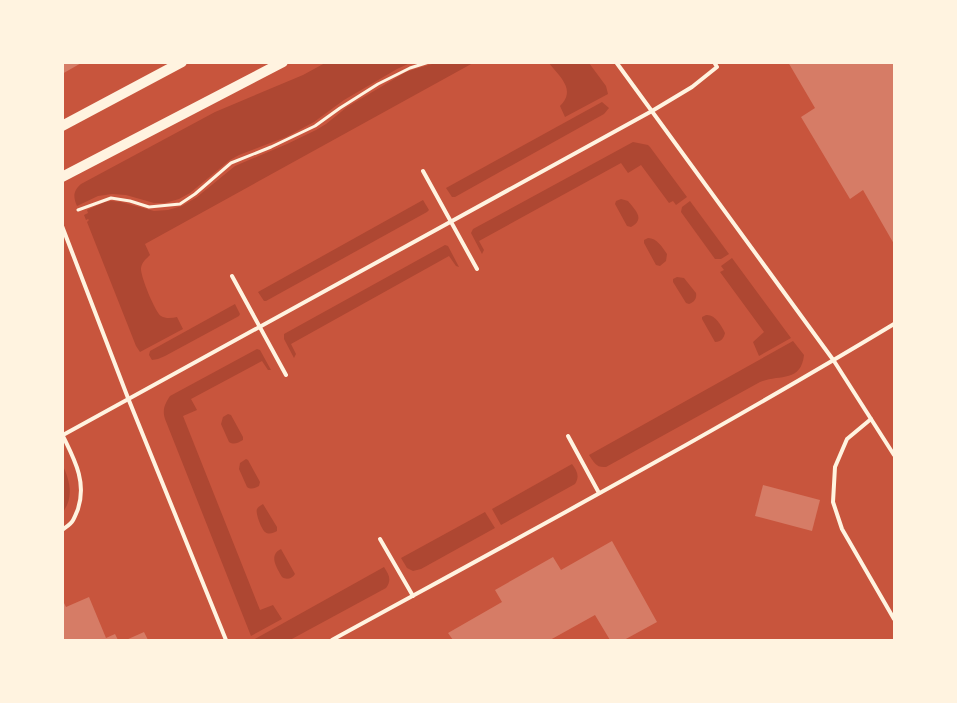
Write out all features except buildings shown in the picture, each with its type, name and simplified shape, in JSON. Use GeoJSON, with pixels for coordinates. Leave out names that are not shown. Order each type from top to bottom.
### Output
{"type":"FeatureCollection","features":[{"type":"Feature","properties":{"kind":"main road"},"geometry":{"type":"LineString","coordinates":[[62,126],[182,62]]}},
{"type":"Feature","properties":{"kind":"main road"},"geometry":{"type":"LineString","coordinates":[[62,176],[283,62]]}},
{"type":"Feature","properties":{"kind":"lane"},"geometry":{"type":"LineString","coordinates":[[616,62],[834,361],[894,455]]}},
{"type":"Feature","properties":{"kind":"lane"},"geometry":{"type":"LineString","coordinates":[[62,530],[72,524],[79,505],[82,484],[63,434],[652,111],[692,87],[720,62]]}},
{"type":"Feature","properties":{"kind":"lane"},"geometry":{"type":"LineString","coordinates":[[423,171],[477,268]]}},
{"type":"Feature","properties":{"kind":"lane"},"geometry":{"type":"LineString","coordinates":[[62,226],[128,398],[226,640]]}},
{"type":"Feature","properties":{"kind":"lane"},"geometry":{"type":"LineString","coordinates":[[232,276],[286,374]]}},
{"type":"Feature","properties":{"kind":"lane"},"geometry":{"type":"LineString","coordinates":[[332,640],[834,361],[894,324]]}},
{"type":"Feature","properties":{"kind":"lane"},"geometry":{"type":"LineString","coordinates":[[871,419],[847,439],[834,466],[833,502],[842,529],[894,619]]}},
{"type":"Feature","properties":{"kind":"lane"},"geometry":{"type":"LineString","coordinates":[[568,436],[599,493]]}},
{"type":"Feature","properties":{"kind":"lane"},"geometry":{"type":"LineString","coordinates":[[380,539],[413,596]]}},
{"type":"Feature","properties":{"kind":"path"},"geometry":{"type":"LineString","coordinates":[[78,210],[111,198],[149,207],[180,204],[195,194],[231,163],[315,126],[378,84],[410,68],[429,62]]}},
{"type":"Feature","properties":{"kind":"shaded area"},"geometry":{"type":"Polygon","coordinates":[[[439,62],[473,63],[145,244],[150,255],[142,264],[141,272],[152,301],[161,316],[167,318],[177,317],[183,329],[140,352],[87,222],[89,220],[86,220],[84,215],[88,213],[87,210],[111,201],[154,211],[182,206],[197,197],[235,166],[316,130],[347,107],[406,72],[439,62]]]}},
{"type":"Feature","properties":{"kind":"shaded area"},"geometry":{"type":"Polygon","coordinates":[[[325,63],[410,63],[344,100],[314,122],[286,137],[230,160],[190,193],[179,199],[165,203],[154,203],[126,195],[112,194],[98,196],[77,206],[74,194],[81,184],[215,112],[303,75],[325,63]]]}},
{"type":"Feature","properties":{"kind":"shaded area"},"geometry":{"type":"Polygon","coordinates":[[[549,63],[589,63],[606,86],[608,94],[565,117],[560,106],[565,100],[567,89],[565,83],[549,63]]]}},
{"type":"Feature","properties":{"kind":"shaded area"},"geometry":{"type":"Polygon","coordinates":[[[602,102],[609,108],[604,114],[455,197],[452,197],[446,188],[602,102]]]}},
{"type":"Feature","properties":{"kind":"shaded area"},"geometry":{"type":"Polygon","coordinates":[[[633,142],[650,147],[687,197],[676,205],[673,201],[669,203],[641,165],[628,173],[621,163],[479,241],[484,250],[482,254],[471,233],[473,229],[633,142]]]}},
{"type":"Feature","properties":{"kind":"shaded area"},"geometry":{"type":"Polygon","coordinates":[[[621,199],[628,201],[638,214],[638,221],[631,227],[627,226],[615,204],[616,201],[621,199]]]}},
{"type":"Feature","properties":{"kind":"shaded area"},"geometry":{"type":"Polygon","coordinates":[[[423,200],[429,210],[427,212],[266,301],[258,292],[423,200]]]}},
{"type":"Feature","properties":{"kind":"shaded area"},"geometry":{"type":"Polygon","coordinates":[[[690,201],[729,254],[721,259],[715,259],[681,212],[682,207],[690,201]]]}},
{"type":"Feature","properties":{"kind":"shaded area"},"geometry":{"type":"Polygon","coordinates":[[[648,238],[657,241],[667,254],[666,261],[660,266],[656,265],[644,243],[644,240],[648,238]]]}},
{"type":"Feature","properties":{"kind":"shaded area"},"geometry":{"type":"Polygon","coordinates":[[[445,245],[448,246],[459,267],[456,266],[449,256],[291,344],[296,354],[294,358],[284,339],[284,334],[445,245]]]}},
{"type":"Feature","properties":{"kind":"shaded area"},"geometry":{"type":"Polygon","coordinates":[[[732,258],[791,338],[759,356],[753,342],[764,332],[720,272],[724,270],[721,266],[732,258]]]}},
{"type":"Feature","properties":{"kind":"shaded area"},"geometry":{"type":"Polygon","coordinates":[[[677,277],[684,278],[696,293],[696,299],[689,304],[686,303],[673,282],[673,279],[677,277]]]}},
{"type":"Feature","properties":{"kind":"shaded area"},"geometry":{"type":"Polygon","coordinates":[[[235,304],[240,314],[239,316],[165,356],[152,360],[149,355],[150,351],[235,304]]]}},
{"type":"Feature","properties":{"kind":"shaded area"},"geometry":{"type":"Polygon","coordinates":[[[706,315],[715,318],[725,333],[723,338],[717,342],[715,342],[702,319],[706,315]]]}},
{"type":"Feature","properties":{"kind":"shaded area"},"geometry":{"type":"Polygon","coordinates":[[[793,341],[804,355],[799,370],[794,374],[760,382],[606,467],[598,465],[589,455],[793,341]]]}},
{"type":"Feature","properties":{"kind":"shaded area"},"geometry":{"type":"Polygon","coordinates":[[[257,349],[260,350],[271,370],[268,370],[262,361],[191,399],[197,410],[183,416],[260,610],[273,605],[282,619],[251,636],[165,419],[164,409],[170,396],[257,349]]]}},
{"type":"Feature","properties":{"kind":"shaded area"},"geometry":{"type":"Polygon","coordinates":[[[228,414],[231,415],[243,437],[243,440],[238,443],[229,442],[221,424],[223,417],[228,414]]]}},
{"type":"Feature","properties":{"kind":"shaded area"},"geometry":{"type":"Polygon","coordinates":[[[246,459],[260,482],[259,486],[254,488],[247,487],[239,469],[240,463],[246,459]]]}},
{"type":"Feature","properties":{"kind":"shaded area"},"geometry":{"type":"Polygon","coordinates":[[[62,464],[70,488],[69,500],[63,512],[62,464]]]}},
{"type":"Feature","properties":{"kind":"shaded area"},"geometry":{"type":"Polygon","coordinates":[[[572,464],[577,474],[575,484],[501,525],[492,509],[572,464]]]}},
{"type":"Feature","properties":{"kind":"shaded area"},"geometry":{"type":"Polygon","coordinates":[[[263,504],[277,527],[277,531],[268,533],[262,528],[257,509],[263,504]]]}},
{"type":"Feature","properties":{"kind":"shaded area"},"geometry":{"type":"Polygon","coordinates":[[[485,512],[495,528],[421,569],[413,571],[407,568],[401,558],[485,512]]]}},
{"type":"Feature","properties":{"kind":"shaded area"},"geometry":{"type":"Polygon","coordinates":[[[281,549],[295,574],[289,578],[282,577],[275,562],[275,555],[281,549]]]}},
{"type":"Feature","properties":{"kind":"shaded area"},"geometry":{"type":"Polygon","coordinates":[[[384,567],[389,578],[386,588],[290,640],[253,640],[384,567]]]}}]}
